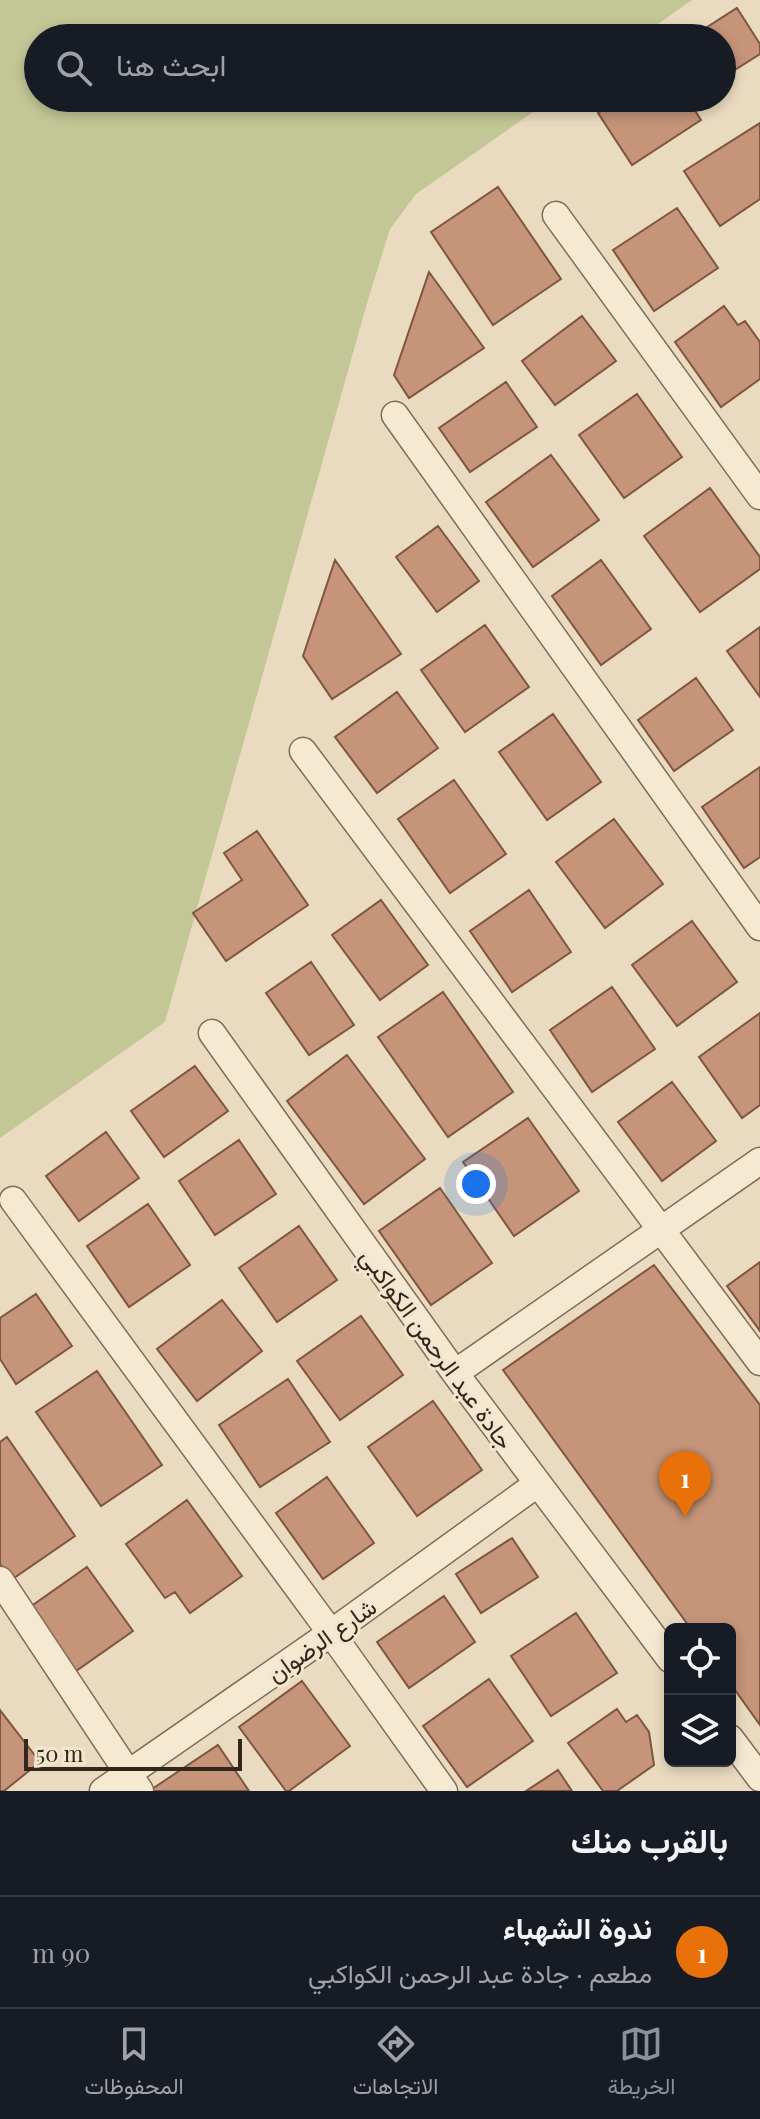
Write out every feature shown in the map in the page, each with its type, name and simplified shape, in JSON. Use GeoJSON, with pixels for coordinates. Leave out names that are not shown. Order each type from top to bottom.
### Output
{"type":"FeatureCollection","features":[{"type":"Feature","properties":{"kind":"street"},"geometry":{"type":"LineString","coordinates":[[556,215],[760,496]]}},
{"type":"Feature","properties":{"kind":"street"},"geometry":{"type":"LineString","coordinates":[[395,415],[760,927]]}},
{"type":"Feature","properties":{"kind":"street"},"geometry":{"type":"LineString","coordinates":[[303,751],[760,1362]]}},
{"type":"Feature","properties":{"kind":"street","name":"جادة عبد الرحمن الكواكبي"},"geometry":{"type":"LineString","coordinates":[[212,1033],[455,1373],[664,1651]]}},
{"type":"Feature","properties":{"kind":"street"},"geometry":{"type":"LineString","coordinates":[[455,1373],[760,1161]]}},
{"type":"Feature","properties":{"kind":"street"},"geometry":{"type":"LineString","coordinates":[[13,1200],[444,1791]]}},
{"type":"Feature","properties":{"kind":"street","name":"شارع الرضوان"},"geometry":{"type":"LineString","coordinates":[[103,1791],[134,1782],[331,1633],[537,1484]]}},
{"type":"Feature","properties":{"kind":"street"},"geometry":{"type":"LineString","coordinates":[[0,1580],[134,1782]]}},
{"type":"Feature","properties":{"kind":"street"},"geometry":{"type":"LineString","coordinates":[[736,1746],[760,1778]]}},
{"type":"Feature","properties":{"kind":"green space"},"geometry":{"type":"Polygon","coordinates":[[[0,0],[692,0],[658,24],[24,24],[24,112],[533,112],[416,194],[390,229],[165,1022],[0,1138],[0,0]]]}},
{"type":"Feature","properties":{"kind":"building"},"geometry":{"type":"Polygon","coordinates":[[[737,8],[760,44],[760,54],[736,69],[736,24],[712,24],[737,8]]]}},
{"type":"Feature","properties":{"kind":"building"},"geometry":{"type":"Polygon","coordinates":[[[696,112],[701,120],[632,165],[598,113],[696,112]]]}},
{"type":"Feature","properties":{"kind":"building"},"geometry":{"type":"Polygon","coordinates":[[[760,123],[760,199],[720,226],[684,171],[760,123]]]}},
{"type":"Feature","properties":{"kind":"building"},"geometry":{"type":"Polygon","coordinates":[[[498,187],[561,279],[493,325],[431,232],[498,187]]]}},
{"type":"Feature","properties":{"kind":"building"},"geometry":{"type":"Polygon","coordinates":[[[677,208],[718,268],[654,311],[613,250],[677,208]]]}},
{"type":"Feature","properties":{"kind":"building"},"geometry":{"type":"Polygon","coordinates":[[[429,272],[484,348],[409,398],[394,375],[429,272]]]}},
{"type":"Feature","properties":{"kind":"building"},"geometry":{"type":"Polygon","coordinates":[[[724,306],[738,325],[745,321],[760,342],[760,379],[721,407],[675,342],[724,306]]]}},
{"type":"Feature","properties":{"kind":"building"},"geometry":{"type":"Polygon","coordinates":[[[582,316],[616,361],[555,405],[522,361],[582,316]]]}},
{"type":"Feature","properties":{"kind":"building"},"geometry":{"type":"Polygon","coordinates":[[[506,382],[537,427],[470,472],[439,428],[506,382]]]}},
{"type":"Feature","properties":{"kind":"building"},"geometry":{"type":"Polygon","coordinates":[[[637,394],[682,457],[624,498],[579,435],[637,394]]]}},
{"type":"Feature","properties":{"kind":"building"},"geometry":{"type":"Polygon","coordinates":[[[551,455],[599,520],[533,567],[486,502],[551,455]]]}},
{"type":"Feature","properties":{"kind":"building"},"geometry":{"type":"Polygon","coordinates":[[[710,488],[760,557],[760,569],[700,612],[644,536],[710,488]]]}},
{"type":"Feature","properties":{"kind":"building"},"geometry":{"type":"Polygon","coordinates":[[[438,526],[479,581],[437,612],[396,557],[438,526]]]}},
{"type":"Feature","properties":{"kind":"building"},"geometry":{"type":"Polygon","coordinates":[[[335,560],[401,654],[332,699],[303,656],[335,560]]]}},
{"type":"Feature","properties":{"kind":"building"},"geometry":{"type":"Polygon","coordinates":[[[601,560],[651,629],[601,665],[552,596],[601,560]]]}},
{"type":"Feature","properties":{"kind":"building"},"geometry":{"type":"Polygon","coordinates":[[[485,625],[529,687],[465,732],[421,670],[485,625]]]}},
{"type":"Feature","properties":{"kind":"building"},"geometry":{"type":"Polygon","coordinates":[[[760,627],[760,697],[727,651],[760,627]]]}},
{"type":"Feature","properties":{"kind":"building"},"geometry":{"type":"Polygon","coordinates":[[[696,678],[733,730],[674,771],[638,720],[696,678]]]}},
{"type":"Feature","properties":{"kind":"building"},"geometry":{"type":"Polygon","coordinates":[[[397,692],[438,748],[377,793],[335,737],[397,692]]]}},
{"type":"Feature","properties":{"kind":"building"},"geometry":{"type":"Polygon","coordinates":[[[553,714],[601,782],[547,820],[499,752],[553,714]]]}},
{"type":"Feature","properties":{"kind":"building"},"geometry":{"type":"Polygon","coordinates":[[[760,767],[760,857],[744,868],[702,807],[760,767]]]}},
{"type":"Feature","properties":{"kind":"building"},"geometry":{"type":"Polygon","coordinates":[[[454,780],[506,854],[450,893],[398,819],[454,780]]]}},
{"type":"Feature","properties":{"kind":"building"},"geometry":{"type":"Polygon","coordinates":[[[614,819],[663,884],[605,928],[556,862],[614,819]]]}},
{"type":"Feature","properties":{"kind":"building"},"geometry":{"type":"Polygon","coordinates":[[[257,831],[308,905],[226,961],[193,913],[242,880],[224,853],[257,831]]]}},
{"type":"Feature","properties":{"kind":"building"},"geometry":{"type":"Polygon","coordinates":[[[529,890],[571,952],[512,992],[470,931],[529,890]]]}},
{"type":"Feature","properties":{"kind":"building"},"geometry":{"type":"Polygon","coordinates":[[[381,900],[428,965],[380,1000],[332,935],[381,900]]]}},
{"type":"Feature","properties":{"kind":"building"},"geometry":{"type":"Polygon","coordinates":[[[692,921],[737,982],[677,1026],[632,965],[692,921]]]}},
{"type":"Feature","properties":{"kind":"building"},"geometry":{"type":"Polygon","coordinates":[[[311,962],[354,1025],[309,1055],[266,993],[311,962]]]}},
{"type":"Feature","properties":{"kind":"building"},"geometry":{"type":"Polygon","coordinates":[[[612,987],[655,1049],[592,1092],[550,1030],[612,987]]]}},
{"type":"Feature","properties":{"kind":"building"},"geometry":{"type":"Polygon","coordinates":[[[443,992],[513,1092],[448,1137],[378,1037],[443,992]]]}},
{"type":"Feature","properties":{"kind":"building"},"geometry":{"type":"Polygon","coordinates":[[[760,1013],[760,1105],[742,1118],[699,1057],[760,1013]]]}},
{"type":"Feature","properties":{"kind":"building"},"geometry":{"type":"Polygon","coordinates":[[[347,1055],[425,1159],[364,1204],[287,1101],[347,1055]]]}},
{"type":"Feature","properties":{"kind":"building"},"geometry":{"type":"Polygon","coordinates":[[[195,1066],[228,1111],[164,1157],[131,1111],[195,1066]]]}},
{"type":"Feature","properties":{"kind":"building"},"geometry":{"type":"Polygon","coordinates":[[[672,1082],[716,1141],[662,1181],[618,1122],[672,1082]]]}},
{"type":"Feature","properties":{"kind":"building"},"geometry":{"type":"Polygon","coordinates":[[[528,1118],[579,1191],[514,1236],[463,1162],[528,1118]]]}},
{"type":"Feature","properties":{"kind":"building"},"geometry":{"type":"Polygon","coordinates":[[[106,1132],[139,1178],[79,1221],[46,1176],[106,1132]]]}},
{"type":"Feature","properties":{"kind":"building"},"geometry":{"type":"Polygon","coordinates":[[[239,1140],[276,1194],[215,1235],[179,1181],[239,1140]]]}},
{"type":"Feature","properties":{"kind":"building"},"geometry":{"type":"Polygon","coordinates":[[[440,1188],[492,1263],[431,1305],[379,1231],[440,1188]]]}},
{"type":"Feature","properties":{"kind":"building"},"geometry":{"type":"Polygon","coordinates":[[[148,1204],[190,1265],[129,1307],[87,1246],[148,1204]]]}},
{"type":"Feature","properties":{"kind":"building"},"geometry":{"type":"Polygon","coordinates":[[[299,1226],[337,1280],[277,1322],[239,1268],[299,1226]]]}},
{"type":"Feature","properties":{"kind":"building"},"geometry":{"type":"Polygon","coordinates":[[[760,1262],[760,1331],[727,1286],[760,1262]]]}},
{"type":"Feature","properties":{"kind":"building"},"geometry":{"type":"Polygon","coordinates":[[[654,1265],[760,1405],[760,1725],[736,1691],[736,1623],[687,1623],[503,1370],[654,1265]]]}},
{"type":"Feature","properties":{"kind":"building"},"geometry":{"type":"Polygon","coordinates":[[[36,1294],[72,1346],[16,1384],[0,1359],[0,1318],[36,1294]]]}},
{"type":"Feature","properties":{"kind":"building"},"geometry":{"type":"Polygon","coordinates":[[[222,1300],[262,1351],[197,1401],[157,1349],[222,1300]]]}},
{"type":"Feature","properties":{"kind":"building"},"geometry":{"type":"Polygon","coordinates":[[[361,1316],[403,1375],[340,1420],[297,1361],[361,1316]]]}},
{"type":"Feature","properties":{"kind":"building"},"geometry":{"type":"Polygon","coordinates":[[[97,1371],[162,1465],[101,1506],[36,1412],[97,1371]]]}},
{"type":"Feature","properties":{"kind":"building"},"geometry":{"type":"Polygon","coordinates":[[[288,1379],[330,1442],[260,1487],[219,1425],[288,1379]]]}},
{"type":"Feature","properties":{"kind":"building"},"geometry":{"type":"Polygon","coordinates":[[[433,1401],[482,1470],[417,1516],[368,1447],[433,1401]]]}},
{"type":"Feature","properties":{"kind":"building"},"geometry":{"type":"Polygon","coordinates":[[[7,1437],[75,1536],[11,1580],[0,1564],[0,1442],[7,1437]]]}},
{"type":"Feature","properties":{"kind":"building"},"geometry":{"type":"Polygon","coordinates":[[[327,1477],[374,1543],[323,1579],[276,1513],[327,1477]]]}},
{"type":"Feature","properties":{"kind":"building"},"geometry":{"type":"Polygon","coordinates":[[[187,1500],[242,1576],[190,1613],[175,1592],[165,1598],[126,1544],[187,1500]]]}},
{"type":"Feature","properties":{"kind":"building"},"geometry":{"type":"Polygon","coordinates":[[[512,1538],[538,1577],[481,1613],[456,1574],[512,1538]]]}},
{"type":"Feature","properties":{"kind":"building"},"geometry":{"type":"Polygon","coordinates":[[[87,1567],[133,1631],[76,1671],[30,1607],[87,1567]]]}},
{"type":"Feature","properties":{"kind":"building"},"geometry":{"type":"Polygon","coordinates":[[[444,1596],[475,1642],[409,1688],[377,1642],[444,1596]]]}},
{"type":"Feature","properties":{"kind":"building"},"geometry":{"type":"Polygon","coordinates":[[[576,1613],[617,1673],[551,1716],[511,1656],[576,1613]]]}},
{"type":"Feature","properties":{"kind":"building"},"geometry":{"type":"Polygon","coordinates":[[[489,1679],[533,1741],[467,1787],[423,1726],[489,1679]]]}},
{"type":"Feature","properties":{"kind":"building"},"geometry":{"type":"Polygon","coordinates":[[[302,1681],[350,1746],[286,1791],[239,1727],[302,1681]]]}},
{"type":"Feature","properties":{"kind":"building"},"geometry":{"type":"Polygon","coordinates":[[[617,1709],[626,1722],[637,1715],[649,1732],[654,1765],[617,1791],[603,1791],[568,1743],[617,1709]]]}},
{"type":"Feature","properties":{"kind":"building"},"geometry":{"type":"Polygon","coordinates":[[[0,1710],[40,1762],[4,1791],[0,1791],[0,1710]]]}},
{"type":"Feature","properties":{"kind":"building"},"geometry":{"type":"Polygon","coordinates":[[[218,1745],[249,1791],[153,1791],[152,1789],[218,1745]]]}},
{"type":"Feature","properties":{"kind":"building"},"geometry":{"type":"Polygon","coordinates":[[[558,1770],[572,1791],[526,1791],[558,1770]]]}},
{"type":"Feature","properties":{"kind":"place","name":"ندوة الشهباء"},"geometry":{"type":"Point","coordinates":[685,1517]}}]}
